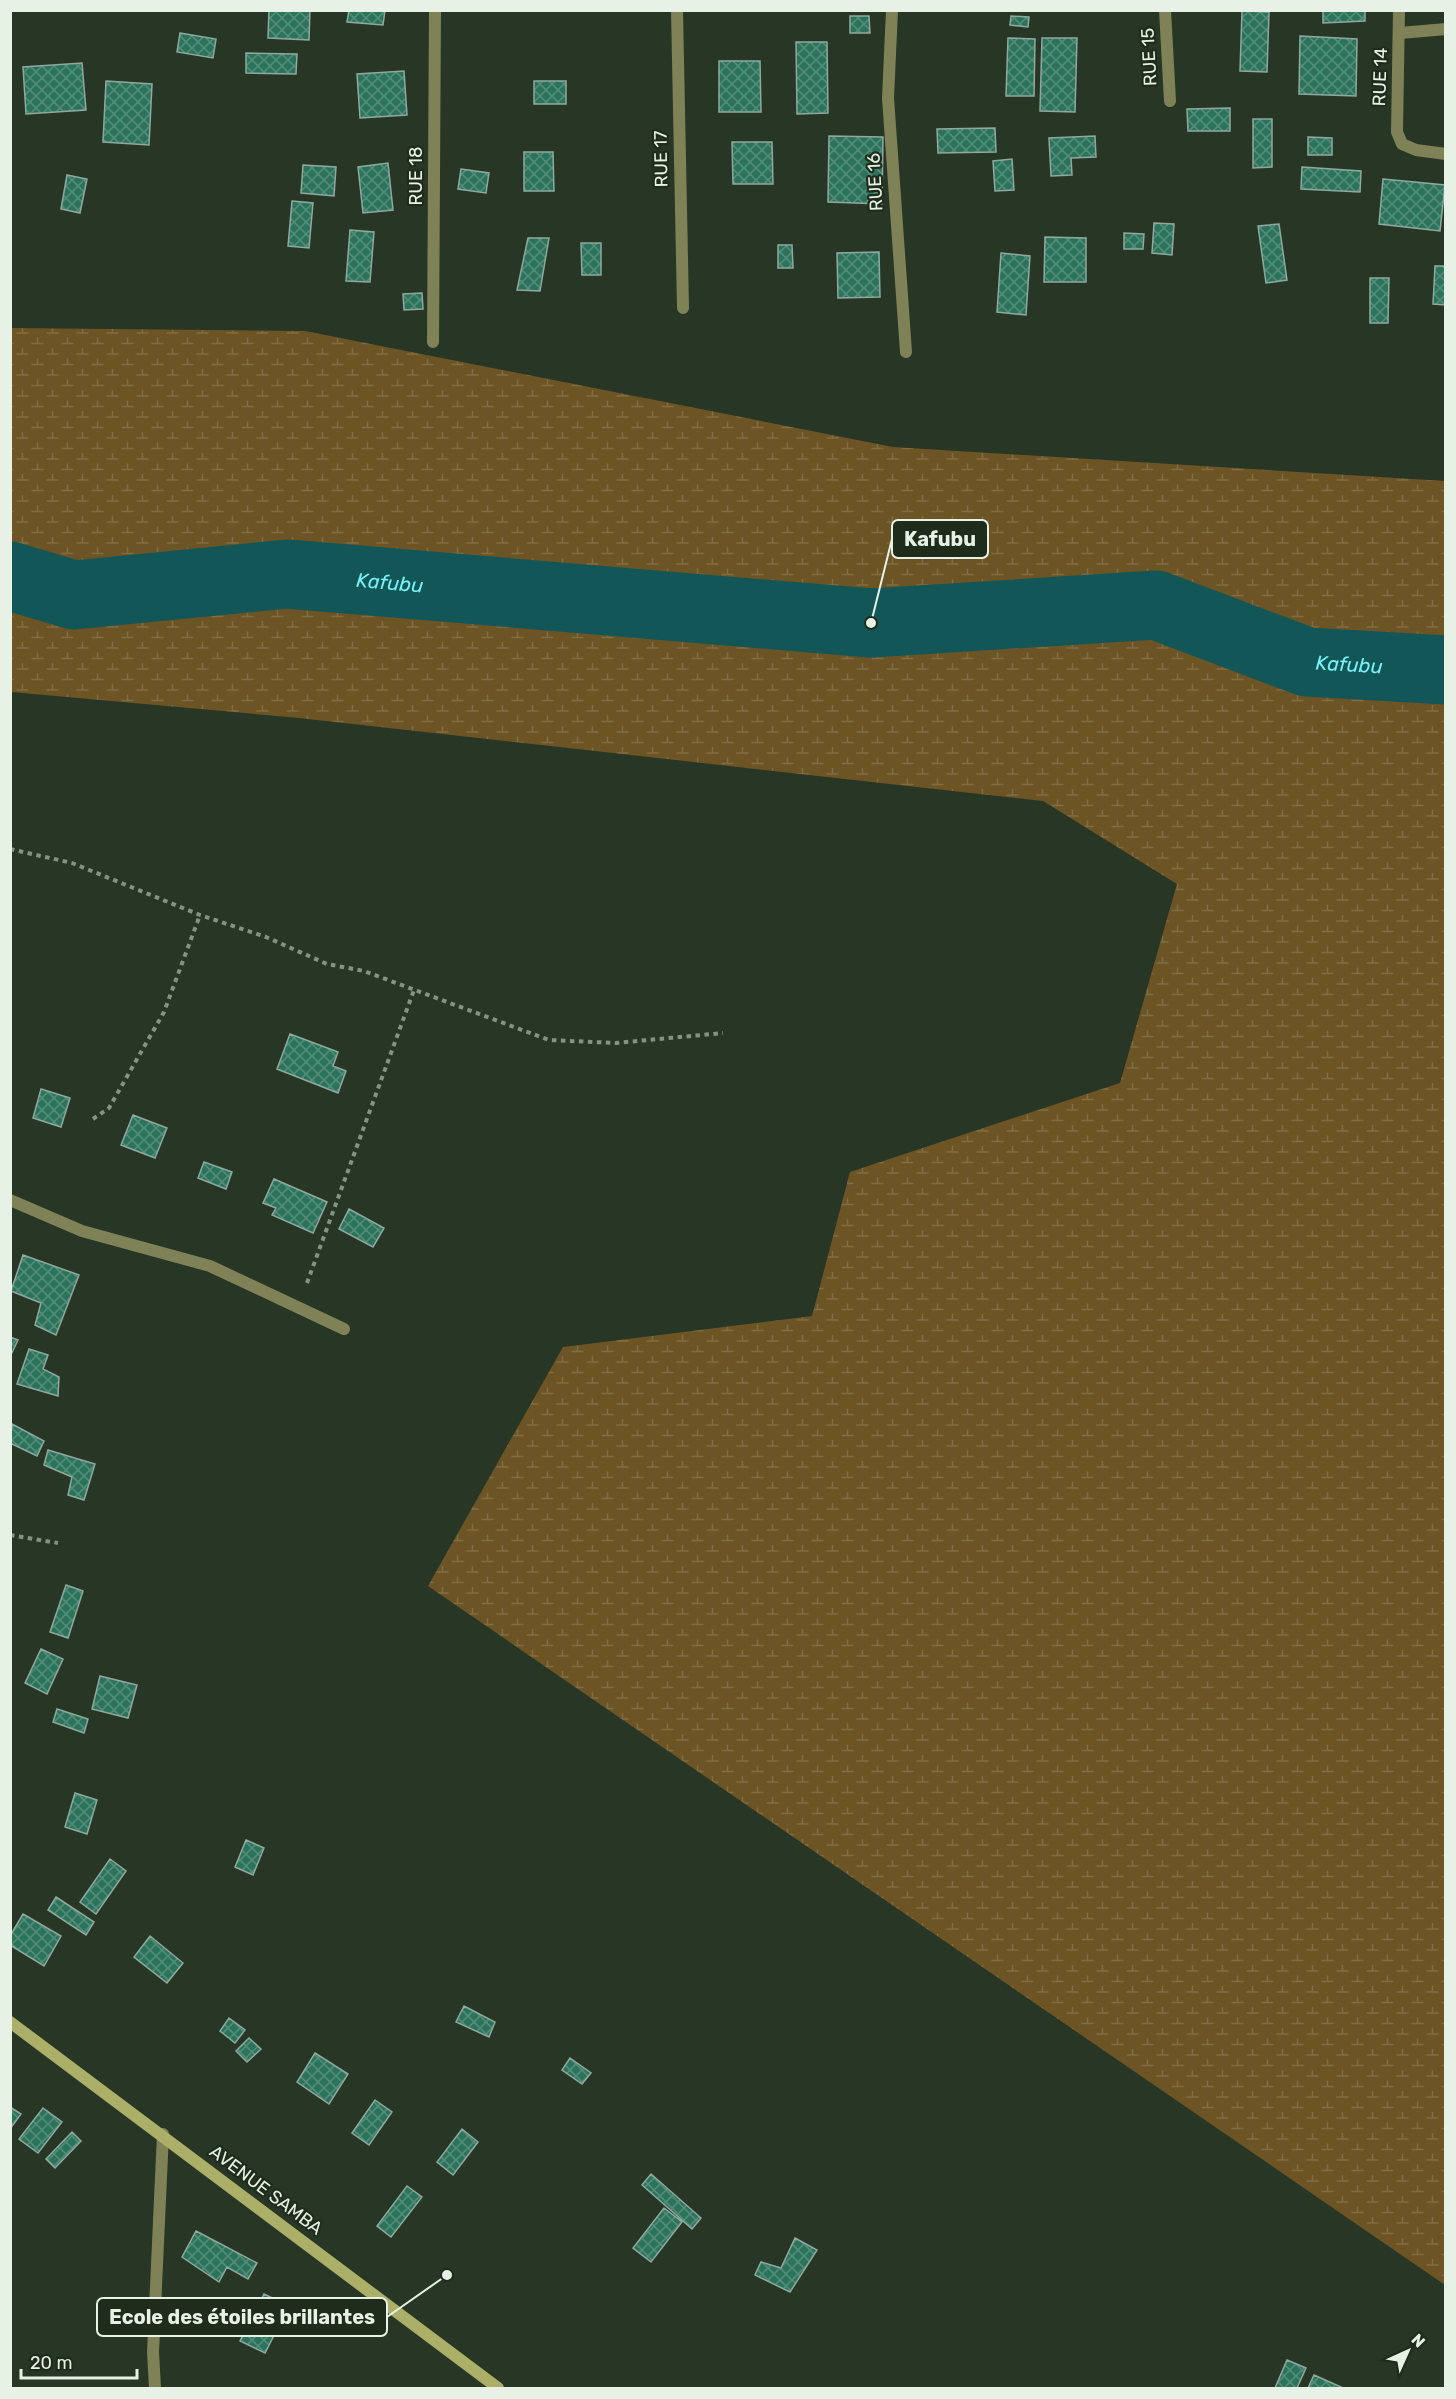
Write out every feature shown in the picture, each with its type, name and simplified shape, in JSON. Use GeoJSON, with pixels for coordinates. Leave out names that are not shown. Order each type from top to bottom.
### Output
{"type":"FeatureCollection","features":[{"type":"Feature","properties":{"kind":"street","name":"RUE 18"},"geometry":{"type":"LineString","coordinates":[[433,342],[435,10]]}},
{"type":"Feature","properties":{"kind":"street","name":"RUE 17"},"geometry":{"type":"LineString","coordinates":[[677,10],[683,308]]}},
{"type":"Feature","properties":{"kind":"street","name":"RUE 16"},"geometry":{"type":"LineString","coordinates":[[892,10],[888,98],[906,352]]}},
{"type":"Feature","properties":{"kind":"street","name":"RUE 15"},"geometry":{"type":"LineString","coordinates":[[1165,10],[1170,101]]}},
{"type":"Feature","properties":{"kind":"street","name":"RUE 14"},"geometry":{"type":"LineString","coordinates":[[1399,10],[1397,132],[1402,144],[1416,150],[1446,154]]}},
{"type":"Feature","properties":{"kind":"street"},"geometry":{"type":"LineString","coordinates":[[1400,33],[1446,29]]}},
{"type":"Feature","properties":{"kind":"street"},"geometry":{"type":"LineString","coordinates":[[10,1200],[82,1231],[210,1266],[344,1329]]}},
{"type":"Feature","properties":{"kind":"street","name":"AVENUE SAMBA"},"geometry":{"type":"LineString","coordinates":[[10,2022],[498,2388]]}},
{"type":"Feature","properties":{"kind":"street"},"geometry":{"type":"LineString","coordinates":[[155,2388],[153,2352],[162,2134]]}},
{"type":"Feature","properties":{"kind":"path"},"geometry":{"type":"LineString","coordinates":[[10,849],[72,863],[200,915],[266,937],[327,964],[364,971],[549,1040],[616,1043],[723,1034]]}},
{"type":"Feature","properties":{"kind":"path"},"geometry":{"type":"LineString","coordinates":[[93,1119],[109,1108],[164,1012],[200,915]]}},
{"type":"Feature","properties":{"kind":"path"},"geometry":{"type":"LineString","coordinates":[[298,1306],[414,990]]}},
{"type":"Feature","properties":{"kind":"path"},"geometry":{"type":"LineString","coordinates":[[10,1534],[58,1543]]}},
{"type":"Feature","properties":{"kind":"green space"},"geometry":{"type":"Polygon","coordinates":[[[11,328],[305,331],[893,447],[1445,481],[1445,2285],[428,1586],[563,1347],[812,1316],[850,1172],[1120,1083],[1177,884],[1043,801],[299,718],[11,692],[11,328]]]}},
{"type":"Feature","properties":{"kind":"building"},"geometry":{"type":"Polygon","coordinates":[[[269,10],[310,10],[309,40],[268,38],[269,10]]]}},
{"type":"Feature","properties":{"kind":"building"},"geometry":{"type":"Polygon","coordinates":[[[349,10],[385,10],[383,25],[347,22],[349,10]]]}},
{"type":"Feature","properties":{"kind":"building"},"geometry":{"type":"Polygon","coordinates":[[[1323,10],[1365,10],[1365,21],[1323,23],[1323,10]]]}},
{"type":"Feature","properties":{"kind":"building"},"geometry":{"type":"Polygon","coordinates":[[[1242,11],[1269,12],[1267,72],[1240,71],[1242,11]]]}},
{"type":"Feature","properties":{"kind":"building"},"geometry":{"type":"Polygon","coordinates":[[[850,16],[869,16],[870,33],[850,33],[850,16]]]}},
{"type":"Feature","properties":{"kind":"building"},"geometry":{"type":"Polygon","coordinates":[[[1011,16],[1029,17],[1028,27],[1010,25],[1011,16]]]}},
{"type":"Feature","properties":{"kind":"building"},"geometry":{"type":"Polygon","coordinates":[[[180,33],[216,39],[213,58],[177,52],[180,33]]]}},
{"type":"Feature","properties":{"kind":"building"},"geometry":{"type":"Polygon","coordinates":[[[1300,36],[1357,39],[1356,96],[1299,94],[1300,36]]]}},
{"type":"Feature","properties":{"kind":"building"},"geometry":{"type":"Polygon","coordinates":[[[1008,38],[1035,39],[1034,96],[1006,96],[1008,38]]]}},
{"type":"Feature","properties":{"kind":"building"},"geometry":{"type":"Polygon","coordinates":[[[1042,38],[1077,38],[1075,112],[1040,111],[1042,38]]]}},
{"type":"Feature","properties":{"kind":"building"},"geometry":{"type":"Polygon","coordinates":[[[796,42],[827,42],[828,113],[797,114],[796,42]]]}},
{"type":"Feature","properties":{"kind":"building"},"geometry":{"type":"Polygon","coordinates":[[[246,53],[297,54],[296,74],[246,73],[246,53]]]}},
{"type":"Feature","properties":{"kind":"building"},"geometry":{"type":"Polygon","coordinates":[[[719,61],[760,61],[761,112],[719,112],[719,61]]]}},
{"type":"Feature","properties":{"kind":"building"},"geometry":{"type":"Polygon","coordinates":[[[82,63],[86,110],[26,114],[23,67],[82,63]]]}},
{"type":"Feature","properties":{"kind":"building"},"geometry":{"type":"Polygon","coordinates":[[[404,71],[407,115],[360,118],[357,74],[404,71]]]}},
{"type":"Feature","properties":{"kind":"building"},"geometry":{"type":"Polygon","coordinates":[[[106,81],[152,84],[149,145],[103,142],[106,81]]]}},
{"type":"Feature","properties":{"kind":"building"},"geometry":{"type":"Polygon","coordinates":[[[534,81],[566,81],[566,104],[534,104],[534,81]]]}},
{"type":"Feature","properties":{"kind":"building"},"geometry":{"type":"Polygon","coordinates":[[[1230,108],[1230,131],[1188,131],[1187,109],[1230,108]]]}},
{"type":"Feature","properties":{"kind":"building"},"geometry":{"type":"Polygon","coordinates":[[[1253,119],[1272,119],[1272,167],[1253,168],[1253,119]]]}},
{"type":"Feature","properties":{"kind":"building"},"geometry":{"type":"Polygon","coordinates":[[[995,128],[996,152],[938,153],[937,129],[995,128]]]}},
{"type":"Feature","properties":{"kind":"building"},"geometry":{"type":"Polygon","coordinates":[[[829,136],[883,137],[882,204],[828,202],[829,136]]]}},
{"type":"Feature","properties":{"kind":"building"},"geometry":{"type":"Polygon","coordinates":[[[1095,136],[1096,157],[1071,158],[1072,175],[1051,176],[1049,138],[1095,136]]]}},
{"type":"Feature","properties":{"kind":"building"},"geometry":{"type":"Polygon","coordinates":[[[1308,137],[1332,138],[1332,155],[1308,155],[1308,137]]]}},
{"type":"Feature","properties":{"kind":"building"},"geometry":{"type":"Polygon","coordinates":[[[732,142],[772,142],[773,184],[733,184],[732,142]]]}},
{"type":"Feature","properties":{"kind":"building"},"geometry":{"type":"Polygon","coordinates":[[[524,152],[553,152],[554,191],[524,191],[524,152]]]}},
{"type":"Feature","properties":{"kind":"building"},"geometry":{"type":"Polygon","coordinates":[[[1012,159],[1014,190],[995,191],[993,161],[1012,159]]]}},
{"type":"Feature","properties":{"kind":"building"},"geometry":{"type":"Polygon","coordinates":[[[388,163],[393,210],[363,213],[358,167],[388,163]]]}},
{"type":"Feature","properties":{"kind":"building"},"geometry":{"type":"Polygon","coordinates":[[[303,165],[336,167],[334,196],[301,193],[303,165]]]}},
{"type":"Feature","properties":{"kind":"building"},"geometry":{"type":"Polygon","coordinates":[[[1302,167],[1361,171],[1360,192],[1301,189],[1302,167]]]}},
{"type":"Feature","properties":{"kind":"building"},"geometry":{"type":"Polygon","coordinates":[[[461,169],[489,173],[486,193],[458,189],[461,169]]]}},
{"type":"Feature","properties":{"kind":"building"},"geometry":{"type":"Polygon","coordinates":[[[67,175],[87,179],[80,213],[61,209],[67,175]]]}},
{"type":"Feature","properties":{"kind":"building"},"geometry":{"type":"Polygon","coordinates":[[[1383,179],[1445,185],[1440,231],[1379,224],[1383,179]]]}},
{"type":"Feature","properties":{"kind":"building"},"geometry":{"type":"Polygon","coordinates":[[[292,201],[313,203],[309,248],[288,246],[292,201]]]}},
{"type":"Feature","properties":{"kind":"building"},"geometry":{"type":"Polygon","coordinates":[[[1154,223],[1174,224],[1172,255],[1152,253],[1154,223]]]}},
{"type":"Feature","properties":{"kind":"building"},"geometry":{"type":"Polygon","coordinates":[[[1279,224],[1287,280],[1266,283],[1258,226],[1279,224]]]}},
{"type":"Feature","properties":{"kind":"building"},"geometry":{"type":"Polygon","coordinates":[[[350,230],[374,232],[370,282],[346,281],[350,230]]]}},
{"type":"Feature","properties":{"kind":"building"},"geometry":{"type":"Polygon","coordinates":[[[1124,233],[1144,234],[1143,249],[1124,249],[1124,233]]]}},
{"type":"Feature","properties":{"kind":"building"},"geometry":{"type":"Polygon","coordinates":[[[1045,237],[1086,238],[1086,282],[1044,282],[1045,237]]]}},
{"type":"Feature","properties":{"kind":"building"},"geometry":{"type":"Polygon","coordinates":[[[528,238],[549,238],[540,291],[517,290],[528,238]]]}},
{"type":"Feature","properties":{"kind":"building"},"geometry":{"type":"Polygon","coordinates":[[[581,243],[601,243],[601,275],[582,275],[581,243]]]}},
{"type":"Feature","properties":{"kind":"building"},"geometry":{"type":"Polygon","coordinates":[[[778,245],[792,245],[793,268],[778,268],[778,245]]]}},
{"type":"Feature","properties":{"kind":"building"},"geometry":{"type":"Polygon","coordinates":[[[879,252],[880,297],[838,298],[837,253],[879,252]]]}},
{"type":"Feature","properties":{"kind":"building"},"geometry":{"type":"Polygon","coordinates":[[[1001,253],[1030,256],[1026,315],[997,312],[1001,253]]]}},
{"type":"Feature","properties":{"kind":"building"},"geometry":{"type":"Polygon","coordinates":[[[1435,266],[1446,266],[1446,305],[1433,304],[1435,266]]]}},
{"type":"Feature","properties":{"kind":"building"},"geometry":{"type":"Polygon","coordinates":[[[1370,278],[1389,278],[1388,323],[1370,323],[1370,278]]]}},
{"type":"Feature","properties":{"kind":"building"},"geometry":{"type":"Polygon","coordinates":[[[422,293],[423,309],[404,310],[403,294],[422,293]]]}},
{"type":"Feature","properties":{"kind":"building"},"geometry":{"type":"Polygon","coordinates":[[[290,1034],[338,1052],[333,1066],[346,1071],[338,1093],[277,1069],[290,1034]]]}},
{"type":"Feature","properties":{"kind":"building"},"geometry":{"type":"Polygon","coordinates":[[[41,1089],[70,1098],[61,1127],[33,1118],[41,1089]]]}},
{"type":"Feature","properties":{"kind":"building"},"geometry":{"type":"Polygon","coordinates":[[[133,1115],[167,1128],[155,1158],[121,1145],[133,1115]]]}},
{"type":"Feature","properties":{"kind":"building"},"geometry":{"type":"Polygon","coordinates":[[[204,1162],[232,1172],[226,1189],[198,1178],[204,1162]]]}},
{"type":"Feature","properties":{"kind":"building"},"geometry":{"type":"Polygon","coordinates":[[[274,1179],[327,1202],[313,1233],[272,1215],[276,1208],[263,1203],[274,1179]]]}},
{"type":"Feature","properties":{"kind":"building"},"geometry":{"type":"Polygon","coordinates":[[[349,1209],[384,1228],[373,1247],[339,1229],[349,1209]]]}},
{"type":"Feature","properties":{"kind":"building"},"geometry":{"type":"Polygon","coordinates":[[[23,1255],[79,1275],[56,1335],[35,1325],[41,1303],[11,1291],[23,1255]]]}},
{"type":"Feature","properties":{"kind":"building"},"geometry":{"type":"Polygon","coordinates":[[[10,1337],[18,1340],[10,1357],[10,1337]]]}},
{"type":"Feature","properties":{"kind":"building"},"geometry":{"type":"Polygon","coordinates":[[[29,1349],[48,1355],[43,1369],[59,1377],[58,1396],[17,1384],[29,1349]]]}},
{"type":"Feature","properties":{"kind":"building"},"geometry":{"type":"Polygon","coordinates":[[[12,1424],[44,1441],[37,1456],[10,1443],[12,1424]]]}},
{"type":"Feature","properties":{"kind":"building"},"geometry":{"type":"Polygon","coordinates":[[[48,1450],[95,1464],[84,1500],[68,1495],[72,1477],[44,1465],[48,1450]]]}},
{"type":"Feature","properties":{"kind":"building"},"geometry":{"type":"Polygon","coordinates":[[[66,1585],[83,1591],[68,1638],[50,1632],[66,1585]]]}},
{"type":"Feature","properties":{"kind":"building"},"geometry":{"type":"Polygon","coordinates":[[[41,1649],[63,1659],[47,1694],[25,1683],[41,1649]]]}},
{"type":"Feature","properties":{"kind":"building"},"geometry":{"type":"Polygon","coordinates":[[[100,1676],[137,1685],[128,1718],[92,1709],[100,1676]]]}},
{"type":"Feature","properties":{"kind":"building"},"geometry":{"type":"Polygon","coordinates":[[[57,1709],[88,1719],[84,1733],[53,1722],[57,1709]]]}},
{"type":"Feature","properties":{"kind":"building"},"geometry":{"type":"Polygon","coordinates":[[[75,1793],[97,1800],[87,1834],[65,1827],[75,1793]]]}},
{"type":"Feature","properties":{"kind":"building"},"geometry":{"type":"Polygon","coordinates":[[[246,1840],[264,1848],[253,1875],[235,1867],[246,1840]]]}},
{"type":"Feature","properties":{"kind":"building"},"geometry":{"type":"Polygon","coordinates":[[[110,1859],[126,1871],[96,1914],[80,1902],[110,1859]]]}},
{"type":"Feature","properties":{"kind":"building"},"geometry":{"type":"Polygon","coordinates":[[[56,1897],[94,1922],[86,1935],[48,1910],[56,1897]]]}},
{"type":"Feature","properties":{"kind":"building"},"geometry":{"type":"Polygon","coordinates":[[[23,1914],[61,1936],[44,1966],[10,1945],[10,1936],[23,1914]]]}},
{"type":"Feature","properties":{"kind":"building"},"geometry":{"type":"Polygon","coordinates":[[[150,1936],[183,1963],[167,1983],[134,1957],[150,1936]]]}},
{"type":"Feature","properties":{"kind":"building"},"geometry":{"type":"Polygon","coordinates":[[[464,2006],[495,2022],[489,2037],[456,2022],[464,2006]]]}},
{"type":"Feature","properties":{"kind":"building"},"geometry":{"type":"Polygon","coordinates":[[[229,2018],[245,2030],[235,2043],[220,2031],[229,2018]]]}},
{"type":"Feature","properties":{"kind":"building"},"geometry":{"type":"Polygon","coordinates":[[[249,2038],[261,2049],[247,2062],[236,2051],[249,2038]]]}},
{"type":"Feature","properties":{"kind":"building"},"geometry":{"type":"Polygon","coordinates":[[[315,2053],[348,2074],[329,2104],[297,2082],[315,2053]]]}},
{"type":"Feature","properties":{"kind":"building"},"geometry":{"type":"Polygon","coordinates":[[[570,2058],[591,2073],[582,2084],[562,2070],[570,2058]]]}},
{"type":"Feature","properties":{"kind":"building"},"geometry":{"type":"Polygon","coordinates":[[[375,2100],[392,2112],[369,2145],[352,2133],[375,2100]]]}},
{"type":"Feature","properties":{"kind":"building"},"geometry":{"type":"Polygon","coordinates":[[[10,2107],[21,2114],[10,2129],[10,2107]]]}},
{"type":"Feature","properties":{"kind":"building"},"geometry":{"type":"Polygon","coordinates":[[[43,2108],[62,2122],[38,2153],[19,2139],[43,2108]]]}},
{"type":"Feature","properties":{"kind":"building"},"geometry":{"type":"Polygon","coordinates":[[[462,2129],[478,2142],[453,2175],[437,2162],[462,2129]]]}},
{"type":"Feature","properties":{"kind":"building"},"geometry":{"type":"Polygon","coordinates":[[[72,2132],[81,2141],[55,2168],[46,2159],[72,2132]]]}},
{"type":"Feature","properties":{"kind":"building"},"geometry":{"type":"Polygon","coordinates":[[[651,2174],[701,2218],[692,2229],[642,2185],[651,2174]]]}},
{"type":"Feature","properties":{"kind":"building"},"geometry":{"type":"Polygon","coordinates":[[[407,2186],[422,2197],[391,2237],[377,2226],[407,2186]]]}},
{"type":"Feature","properties":{"kind":"building"},"geometry":{"type":"Polygon","coordinates":[[[664,2208],[682,2222],[651,2262],[633,2248],[664,2208]]]}},
{"type":"Feature","properties":{"kind":"building"},"geometry":{"type":"Polygon","coordinates":[[[196,2231],[257,2263],[248,2279],[227,2267],[219,2282],[182,2257],[196,2231]]]}},
{"type":"Feature","properties":{"kind":"building"},"geometry":{"type":"Polygon","coordinates":[[[795,2238],[817,2250],[790,2292],[755,2275],[761,2262],[781,2268],[795,2238]]]}},
{"type":"Feature","properties":{"kind":"building"},"geometry":{"type":"Polygon","coordinates":[[[264,2294],[289,2306],[265,2353],[240,2341],[264,2294]]]}},
{"type":"Feature","properties":{"kind":"building"},"geometry":{"type":"Polygon","coordinates":[[[1287,2360],[1306,2368],[1297,2388],[1275,2388],[1287,2360]]]}},
{"type":"Feature","properties":{"kind":"building"},"geometry":{"type":"Polygon","coordinates":[[[1314,2375],[1341,2387],[1308,2388],[1314,2375]]]}},
{"type":"Feature","properties":{"kind":"waterway","name":"Kafubu"},"geometry":{"type":"LineString","coordinates":[[10,576],[74,595],[287,574],[871,623],[1156,605],[1307,662],[1446,670]]}},
{"type":"Feature","properties":{"kind":"place","name":"Kafubu"},"geometry":{"type":"Point","coordinates":[871,623]}},
{"type":"Feature","properties":{"kind":"place","name":"Ecole des étoiles brillantes"},"geometry":{"type":"Point","coordinates":[447,2275]}}]}
